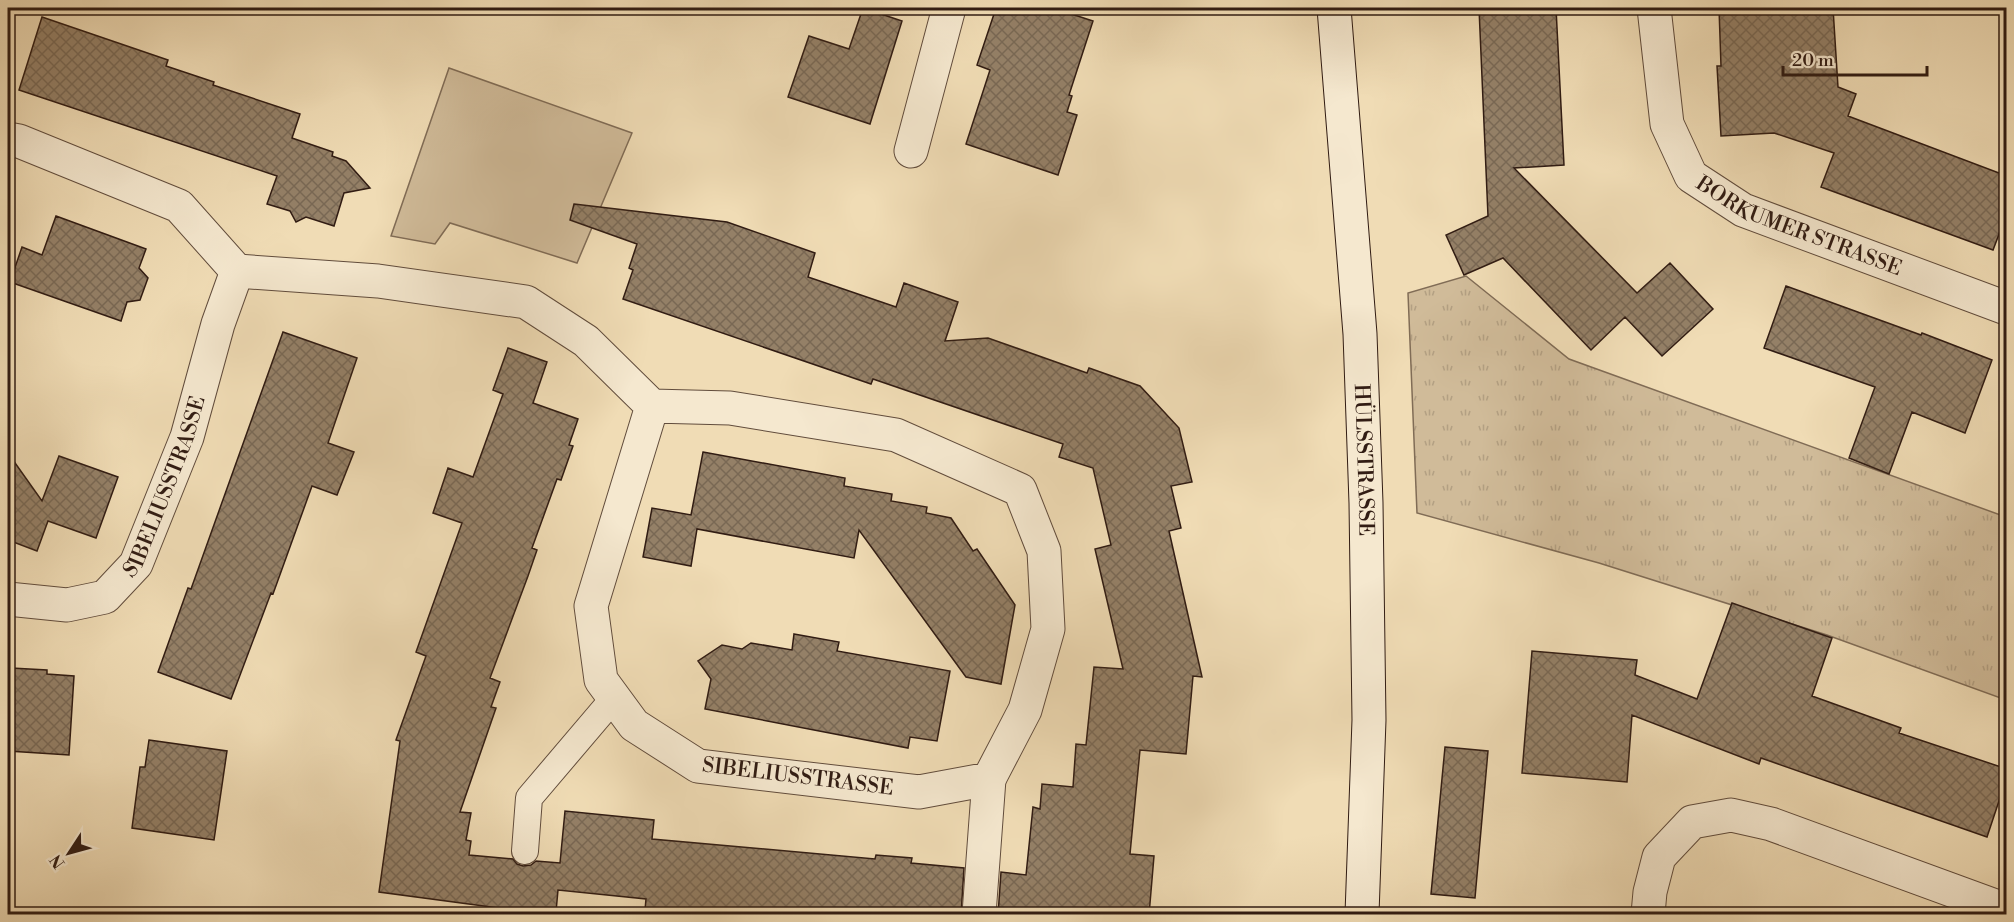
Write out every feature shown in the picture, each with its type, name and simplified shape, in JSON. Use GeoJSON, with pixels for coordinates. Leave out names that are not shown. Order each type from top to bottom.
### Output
{"type":"FeatureCollection","features":[{"type":"Feature","properties":{"kind":"street"},"geometry":{"type":"LineString","coordinates":[[911,151],[949,8]]}},
{"type":"Feature","properties":{"kind":"street","name":"HÜLSSTRASSE"},"geometry":{"type":"LineString","coordinates":[[1334,8],[1360,334],[1365,492],[1370,720],[1362,915]]}},
{"type":"Feature","properties":{"kind":"street","name":"BORKUMER STRASSE"},"geometry":{"type":"LineString","coordinates":[[1654,8],[1667,124],[1691,176],[1743,210],[2007,308]]}},
{"type":"Feature","properties":{"kind":"street"},"geometry":{"type":"LineString","coordinates":[[8,139],[19,141],[179,206],[237,271],[378,281],[526,302],[586,341],[652,406],[730,408],[896,435],[1020,490],[1044,550],[1048,629],[1024,710],[989,779],[979,915]]}},
{"type":"Feature","properties":{"kind":"street","name":"SIBELIUSSTRASSE"},"geometry":{"type":"LineString","coordinates":[[8,599],[67,605],[105,597],[136,564],[187,437],[218,324],[237,271]]}},
{"type":"Feature","properties":{"kind":"street","name":"SIBELIUSSTRASSE"},"geometry":{"type":"LineString","coordinates":[[652,406],[591,606],[601,680],[634,725],[698,766],[919,792],[989,779]]}},
{"type":"Feature","properties":{"kind":"street"},"geometry":{"type":"LineString","coordinates":[[1648,915],[1650,892],[1659,856],[1692,822],[1731,815],[1771,824],[2007,910]]}},
{"type":"Feature","properties":{"kind":"lane"},"geometry":{"type":"LineString","coordinates":[[525,851],[529,798],[614,698]]}},
{"type":"Feature","properties":{"kind":"green space"},"geometry":{"type":"Polygon","coordinates":[[[449,68],[632,133],[577,263],[450,223],[435,244],[391,236],[449,68]]]}},
{"type":"Feature","properties":{"kind":"green space"},"geometry":{"type":"Polygon","coordinates":[[[1466,276],[1569,359],[2006,517],[2006,700],[1827,635],[1599,563],[1417,513],[1408,293],[1466,276]]]}},
{"type":"Feature","properties":{"kind":"building"},"geometry":{"type":"Polygon","coordinates":[[[863,8],[902,21],[870,124],[788,97],[809,36],[849,49],[863,8]]]}},
{"type":"Feature","properties":{"kind":"building"},"geometry":{"type":"Polygon","coordinates":[[[996,8],[1053,8],[1093,21],[1069,95],[1072,96],[1067,112],[1077,115],[1058,175],[966,144],[990,70],[977,65],[996,8]]]}},
{"type":"Feature","properties":{"kind":"building"},"geometry":{"type":"Polygon","coordinates":[[[1479,8],[1556,8],[1564,165],[1514,168],[1637,293],[1670,263],[1713,309],[1662,356],[1625,317],[1591,350],[1503,258],[1464,275],[1446,235],[1488,216],[1479,8]]]}},
{"type":"Feature","properties":{"kind":"building"},"geometry":{"type":"Polygon","coordinates":[[[1719,8],[1833,8],[1838,87],[1856,94],[1848,116],[2007,176],[2007,213],[1993,250],[1821,187],[1834,153],[1774,133],[1721,136],[1717,66],[1721,66],[1719,8]]]}},
{"type":"Feature","properties":{"kind":"building"},"geometry":{"type":"Polygon","coordinates":[[[42,17],[168,60],[166,66],[214,82],[213,85],[300,114],[292,138],[333,152],[332,156],[346,161],[370,188],[344,193],[334,226],[306,217],[296,222],[290,211],[267,204],[277,176],[19,90],[42,17]]]}},
{"type":"Feature","properties":{"kind":"building"},"geometry":{"type":"Polygon","coordinates":[[[574,204],[727,222],[815,253],[808,277],[896,307],[904,283],[958,302],[945,341],[988,338],[1087,373],[1089,368],[1140,386],[1179,428],[1192,482],[1171,486],[1181,528],[1169,531],[1202,677],[1193,676],[1186,754],[1140,750],[1130,854],[1154,856],[1149,915],[998,915],[1001,872],[1026,875],[1033,807],[1040,809],[1042,784],[1073,787],[1076,744],[1086,745],[1094,667],[1123,669],[1095,549],[1111,545],[1093,468],[1059,457],[1063,444],[873,379],[871,384],[623,299],[633,270],[629,268],[637,244],[570,220],[574,204]]]}},
{"type":"Feature","properties":{"kind":"building"},"geometry":{"type":"Polygon","coordinates":[[[56,216],[146,249],[139,268],[148,278],[140,300],[127,302],[121,321],[10,282],[22,247],[42,255],[56,216]]]}},
{"type":"Feature","properties":{"kind":"building"},"geometry":{"type":"Polygon","coordinates":[[[1786,286],[1992,360],[1965,433],[1912,412],[1889,474],[1849,458],[1875,387],[1764,348],[1786,286]]]}},
{"type":"Feature","properties":{"kind":"building"},"geometry":{"type":"Polygon","coordinates":[[[283,332],[357,358],[328,443],[354,452],[337,495],[312,486],[273,594],[271,593],[231,699],[158,672],[188,588],[191,589],[283,332]]]}},
{"type":"Feature","properties":{"kind":"building"},"geometry":{"type":"Polygon","coordinates":[[[508,348],[547,362],[533,403],[578,419],[569,445],[573,446],[561,480],[557,479],[532,548],[537,550],[490,678],[500,682],[491,707],[496,708],[460,812],[471,813],[466,840],[471,841],[469,855],[513,859],[517,864],[523,866],[531,865],[536,861],[560,863],[565,811],[654,820],[652,839],[875,859],[876,855],[912,858],[911,863],[964,868],[961,915],[689,915],[645,910],[646,899],[558,890],[556,912],[528,910],[528,912],[379,892],[400,741],[396,740],[426,656],[416,652],[462,523],[433,513],[448,468],[473,477],[503,394],[493,390],[508,348]]]}},
{"type":"Feature","properties":{"kind":"building"},"geometry":{"type":"Polygon","coordinates":[[[703,452],[845,478],[844,486],[892,494],[891,501],[927,507],[926,513],[951,518],[973,551],[977,549],[1015,605],[1001,684],[966,677],[859,530],[854,558],[697,529],[691,566],[643,557],[652,508],[691,515],[703,452]]]}},
{"type":"Feature","properties":{"kind":"building"},"geometry":{"type":"Polygon","coordinates":[[[8,453],[42,501],[59,456],[118,477],[96,538],[48,521],[37,551],[8,540],[8,453]]]}},
{"type":"Feature","properties":{"kind":"building"},"geometry":{"type":"Polygon","coordinates":[[[1732,603],[1832,638],[1812,696],[1901,728],[1899,733],[2007,769],[2007,777],[1987,837],[1761,758],[1759,764],[1632,715],[1627,782],[1522,773],[1532,651],[1637,660],[1635,675],[1697,699],[1732,603]]]}},
{"type":"Feature","properties":{"kind":"building"},"geometry":{"type":"Polygon","coordinates":[[[794,634],[839,642],[837,651],[950,671],[937,741],[910,737],[908,748],[705,709],[711,679],[698,661],[722,645],[742,649],[751,643],[792,650],[794,634]]]}},
{"type":"Feature","properties":{"kind":"building"},"geometry":{"type":"Polygon","coordinates":[[[11,668],[47,670],[47,674],[74,676],[69,755],[8,751],[8,672],[11,668]]]}},
{"type":"Feature","properties":{"kind":"building"},"geometry":{"type":"Polygon","coordinates":[[[149,740],[227,751],[214,840],[132,828],[140,767],[145,767],[149,740]]]}},
{"type":"Feature","properties":{"kind":"building"},"geometry":{"type":"Polygon","coordinates":[[[1445,747],[1488,751],[1475,898],[1431,894],[1445,747]]]}}]}
